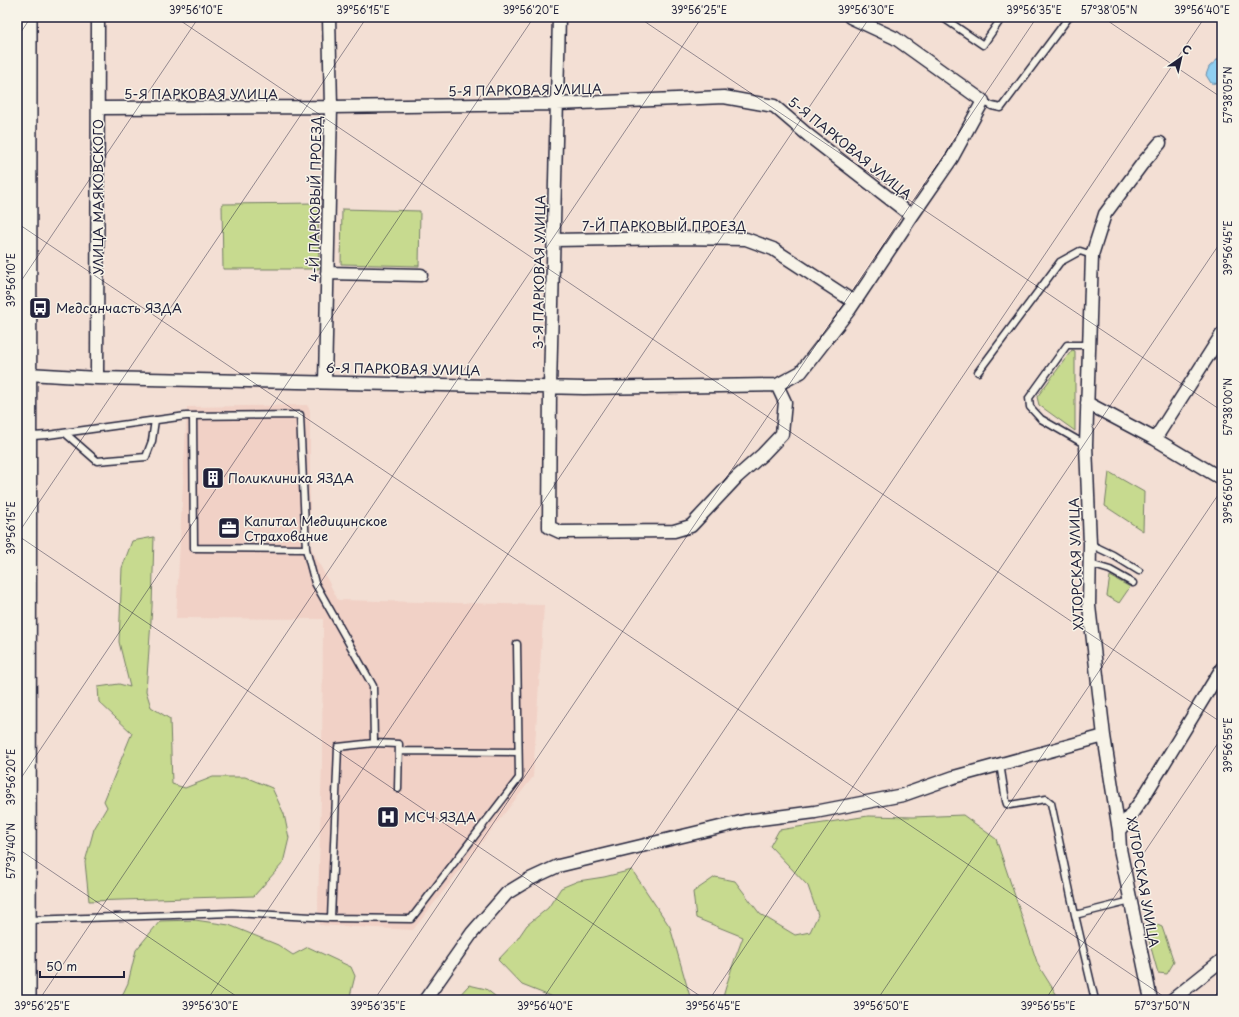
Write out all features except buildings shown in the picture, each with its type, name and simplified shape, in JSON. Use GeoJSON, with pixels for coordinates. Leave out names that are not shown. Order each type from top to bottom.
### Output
{"type":"FeatureCollection","features":[{"type":"Feature","properties":{"kind":"main road"},"geometry":{"type":"LineString","coordinates":[[27,1000],[22,437],[28,374],[28,17]]}},
{"type":"Feature","properties":{"kind":"street","name":"УЛИЦА МАЯКОВСКОГО"},"geometry":{"type":"LineString","coordinates":[[97,378],[98,17]]}},
{"type":"Feature","properties":{"kind":"street","name":"4-Й ПАРКОВЫЙ ПРОЕЗД"},"geometry":{"type":"LineString","coordinates":[[325,382],[331,107],[329,17]]}},
{"type":"Feature","properties":{"kind":"street","name":"3-Я ПАРКОВАЯ УЛИЦА"},"geometry":{"type":"LineString","coordinates":[[559,17],[550,387],[549,527],[560,532],[674,530],[691,526],[737,477],[763,454],[782,434],[785,402],[777,385]]}},
{"type":"Feature","properties":{"kind":"street"},"geometry":{"type":"LineString","coordinates":[[777,385],[801,372],[850,309],[952,158],[983,101],[895,38],[850,17]]}},
{"type":"Feature","properties":{"kind":"street","name":"5-Я ПАРКОВАЯ УЛИЦА"},"geometry":{"type":"LineString","coordinates":[[98,108],[557,104],[724,97],[774,106],[809,136],[912,216]]}},
{"type":"Feature","properties":{"kind":"street","name":"ХУТОРСКАЯ УЛИЦА"},"geometry":{"type":"LineString","coordinates":[[1151,1000],[1120,849],[1119,831],[1104,736],[1088,606],[1090,544],[1086,445],[1092,255],[1105,214],[1142,164],[1160,143]]}},
{"type":"Feature","properties":{"kind":"street","name":"7-Й ПАРКОВЫЙ ПРОЕЗД"},"geometry":{"type":"LineString","coordinates":[[554,240],[680,238],[746,239],[773,249],[854,302]]}},
{"type":"Feature","properties":{"kind":"street"},"geometry":{"type":"LineString","coordinates":[[327,273],[421,275]]}},
{"type":"Feature","properties":{"kind":"street"},"geometry":{"type":"LineString","coordinates":[[1155,439],[1222,334]]}},
{"type":"Feature","properties":{"kind":"street","name":"6-Я ПАРКОВАЯ УЛИЦА"},"geometry":{"type":"LineString","coordinates":[[28,374],[97,378],[584,388],[777,385]]}},
{"type":"Feature","properties":{"kind":"street"},"geometry":{"type":"LineString","coordinates":[[1087,403],[1155,439],[1222,480]]}},
{"type":"Feature","properties":{"kind":"street"},"geometry":{"type":"LineString","coordinates":[[1119,831],[1143,798],[1222,668]]}},
{"type":"Feature","properties":{"kind":"street"},"geometry":{"type":"LineString","coordinates":[[425,1000],[472,933],[507,892],[558,866],[745,821],[815,812],[904,795],[954,777],[1104,736]]}},
{"type":"Feature","properties":{"kind":"street"},"geometry":{"type":"LineString","coordinates":[[1172,1000],[1222,960]]}},
{"type":"Feature","properties":{"kind":"lane"},"geometry":{"type":"LineString","coordinates":[[942,17],[983,45],[1000,18]]}},
{"type":"Feature","properties":{"kind":"lane"},"geometry":{"type":"LineString","coordinates":[[983,101],[992,106],[1002,108],[1069,17]]}},
{"type":"Feature","properties":{"kind":"lane"},"geometry":{"type":"LineString","coordinates":[[978,372],[1060,262],[1080,251],[1092,255]]}},
{"type":"Feature","properties":{"kind":"lane"},"geometry":{"type":"LineString","coordinates":[[1086,445],[1042,419],[1030,407],[1029,398],[1067,344],[1090,345]]}},
{"type":"Feature","properties":{"kind":"lane"},"geometry":{"type":"LineString","coordinates":[[22,437],[65,433],[193,416],[300,415],[306,549],[315,583],[373,686],[374,743]]}},
{"type":"Feature","properties":{"kind":"lane"},"geometry":{"type":"LineString","coordinates":[[193,416],[194,548],[306,549]]}},
{"type":"Feature","properties":{"kind":"lane"},"geometry":{"type":"LineString","coordinates":[[65,433],[97,461],[146,457],[152,441],[155,420]]}},
{"type":"Feature","properties":{"kind":"lane"},"geometry":{"type":"LineString","coordinates":[[1090,544],[1113,555],[1139,571]]}},
{"type":"Feature","properties":{"kind":"lane"},"geometry":{"type":"LineString","coordinates":[[1090,564],[1110,570],[1133,583]]}},
{"type":"Feature","properties":{"kind":"lane"},"geometry":{"type":"LineString","coordinates":[[27,920],[232,914],[331,918],[411,919],[519,778],[517,644]]}},
{"type":"Feature","properties":{"kind":"lane"},"geometry":{"type":"LineString","coordinates":[[331,918],[338,747],[374,743],[399,744],[398,788]]}},
{"type":"Feature","properties":{"kind":"lane"},"geometry":{"type":"LineString","coordinates":[[399,751],[518,752]]}},
{"type":"Feature","properties":{"kind":"lane"},"geometry":{"type":"LineString","coordinates":[[1000,764],[1007,804],[1010,805],[1046,799],[1051,803],[1095,1000]]}},
{"type":"Feature","properties":{"kind":"lane"},"geometry":{"type":"LineString","coordinates":[[1075,915],[1131,901]]}},
{"type":"Feature","properties":{"kind":"shaded area"},"geometry":{"type":"Polygon","coordinates":[[[307,405],[310,410],[310,546],[338,600],[544,605],[533,777],[413,930],[319,925],[318,905],[322,761],[323,619],[176,618],[187,407],[307,405]]]}},
{"type":"Feature","properties":{"kind":"green space"},"geometry":{"type":"Polygon","coordinates":[[[318,203],[319,269],[223,269],[222,204],[318,203]]]}},
{"type":"Feature","properties":{"kind":"green space"},"geometry":{"type":"Polygon","coordinates":[[[342,209],[420,211],[419,266],[341,264],[342,209]]]}},
{"type":"Feature","properties":{"kind":"green space"},"geometry":{"type":"Polygon","coordinates":[[[1072,350],[1075,351],[1075,431],[1039,405],[1037,397],[1072,350]]]}},
{"type":"Feature","properties":{"kind":"green space"},"geometry":{"type":"Polygon","coordinates":[[[22,444],[19,1000],[17,1000],[17,445],[22,444]]]}},
{"type":"Feature","properties":{"kind":"green space"},"geometry":{"type":"Polygon","coordinates":[[[1109,472],[1144,492],[1143,531],[1105,506],[1109,472]]]}},
{"type":"Feature","properties":{"kind":"green space"},"geometry":{"type":"Polygon","coordinates":[[[154,537],[152,607],[146,691],[151,707],[170,719],[172,784],[185,788],[213,777],[245,777],[272,788],[284,814],[289,838],[283,863],[254,896],[89,901],[85,862],[94,829],[107,807],[104,801],[132,733],[99,702],[98,687],[119,684],[130,687],[119,642],[122,568],[132,541],[154,537]]]}},
{"type":"Feature","properties":{"kind":"green space"},"geometry":{"type":"Polygon","coordinates":[[[1110,576],[1130,587],[1119,603],[1107,596],[1110,576]]]}},
{"type":"Feature","properties":{"kind":"green space"},"geometry":{"type":"Polygon","coordinates":[[[963,815],[996,839],[1038,965],[1060,1000],[722,1000],[743,937],[696,918],[693,892],[715,877],[735,881],[760,914],[795,935],[810,932],[818,915],[808,886],[770,846],[779,830],[868,816],[913,817],[963,815]]]}},
{"type":"Feature","properties":{"kind":"green space"},"geometry":{"type":"Polygon","coordinates":[[[632,870],[670,927],[691,1000],[560,1000],[522,985],[498,960],[516,941],[527,925],[548,908],[561,888],[578,881],[604,877],[632,870]]]}},
{"type":"Feature","properties":{"kind":"green space"},"geometry":{"type":"Polygon","coordinates":[[[195,920],[229,925],[278,945],[293,955],[308,947],[351,967],[355,976],[349,1000],[120,1000],[128,983],[136,950],[160,921],[195,920]]]}},
{"type":"Feature","properties":{"kind":"green space"},"geometry":{"type":"Polygon","coordinates":[[[1153,923],[1162,927],[1174,962],[1167,974],[1158,973],[1148,937],[1150,924],[1153,923]]]}},
{"type":"Feature","properties":{"kind":"green space"},"geometry":{"type":"Polygon","coordinates":[[[469,985],[486,989],[500,1000],[455,1000],[469,985]]]}},
{"type":"Feature","properties":{"kind":"water"},"geometry":{"type":"Polygon","coordinates":[[[1218,59],[1222,60],[1222,84],[1211,83],[1206,75],[1209,67],[1218,59]]]}},
{"type":"Feature","properties":{"kind":"place","name":"Медсанчасть ЯЗДА"},"geometry":{"type":"Point","coordinates":[40,308]}},
{"type":"Feature","properties":{"kind":"place","name":"Поликлиника ЯЗДА"},"geometry":{"type":"Point","coordinates":[213,478]}},
{"type":"Feature","properties":{"kind":"place","name":"Капитал Медицинское Страхование"},"geometry":{"type":"Point","coordinates":[229,528]}},
{"type":"Feature","properties":{"kind":"place","name":"МСЧ ЯЗДА"},"geometry":{"type":"Point","coordinates":[388,817]}}]}
